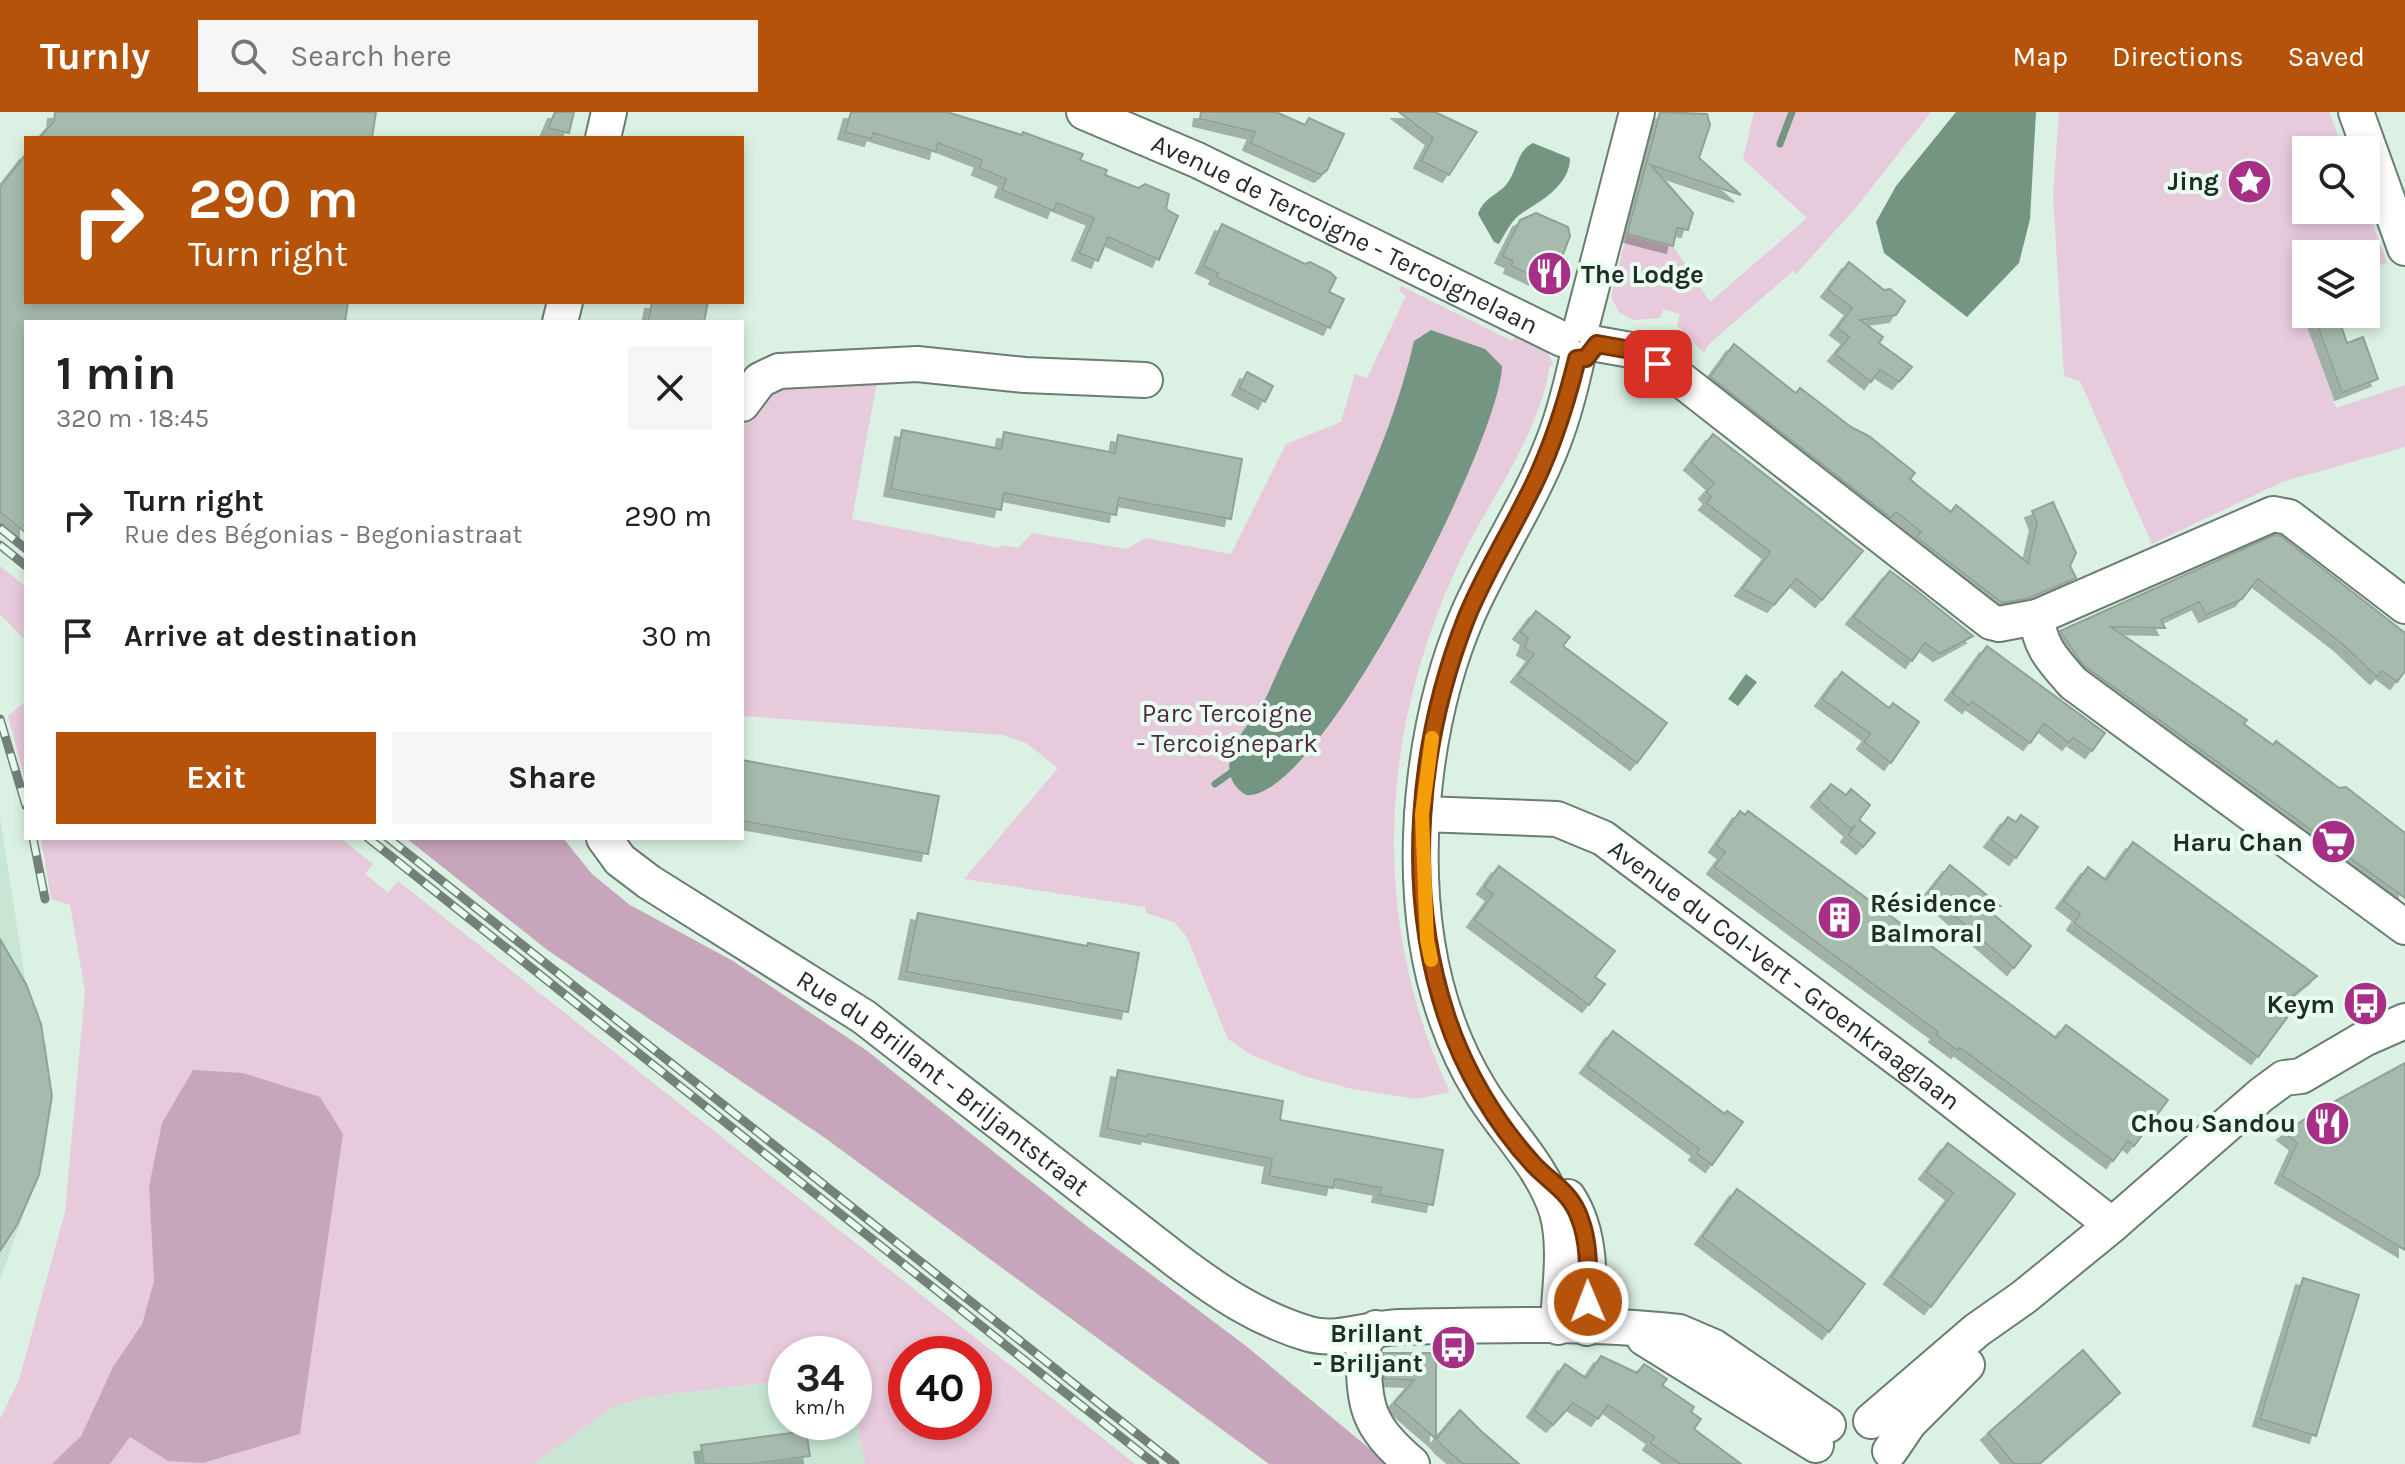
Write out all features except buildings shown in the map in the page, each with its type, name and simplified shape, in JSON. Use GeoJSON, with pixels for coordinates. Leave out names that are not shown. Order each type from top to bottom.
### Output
{"type":"FeatureCollection","features":[{"type":"Feature","properties":{"kind":"street"},"geometry":{"type":"LineString","coordinates":[[603,136],[609,112]]}},
{"type":"Feature","properties":{"kind":"street","name":"Avenue de Tercoigne - Tercoignelaan"},"geometry":{"type":"LineString","coordinates":[[1084,112],[1211,166],[1580,342],[1642,352],[1982,617],[1999,624],[2037,617],[2273,514],[2289,517],[2405,606]]}},
{"type":"Feature","properties":{"kind":"street"},"geometry":{"type":"LineString","coordinates":[[1573,1328],[1557,1212],[1536,1167],[1480,1090],[1447,1019],[1427,940],[1422,814],[1434,728],[1452,660],[1492,562],[1554,441],[1637,112]]}},
{"type":"Feature","properties":{"kind":"street"},"geometry":{"type":"LineString","coordinates":[[2356,112],[2405,248]]}},
{"type":"Feature","properties":{"kind":"street"},"geometry":{"type":"LineString","coordinates":[[744,401],[760,380],[779,371],[917,364],[1025,375],[1145,380]]}},
{"type":"Feature","properties":{"kind":"street"},"geometry":{"type":"LineString","coordinates":[[2037,617],[2039,640],[2045,651],[2073,683],[2405,927]]}},
{"type":"Feature","properties":{"kind":"street","name":"Avenue du Col-Vert - Groenkraaglaan"},"geometry":{"type":"LineString","coordinates":[[1422,814],[1557,819],[1603,838],[1921,1076],[2112,1225]]}},
{"type":"Feature","properties":{"kind":"street","name":"Rue du Brillant - Briljantstraat"},"geometry":{"type":"LineString","coordinates":[[605,840],[620,860],[649,882],[864,1017],[1226,1297],[1283,1324],[1313,1318],[1345,1319],[1376,1328],[1573,1328],[1679,1332],[1714,1347],[1820,1445]]}},
{"type":"Feature","properties":{"kind":"street"},"geometry":{"type":"LineString","coordinates":[[1871,1421],[1977,1330],[2024,1297],[2112,1225],[2284,1078],[2291,1064],[2320,1040],[2405,1003]]}},
{"type":"Feature","properties":{"kind":"street"},"geometry":{"type":"LineString","coordinates":[[2284,1078],[2301,1076],[2364,1039],[2405,1021]]}},
{"type":"Feature","properties":{"kind":"street"},"geometry":{"type":"LineString","coordinates":[[1890,1458],[1909,1423],[1990,1343],[2024,1297]]}},
{"type":"Feature","properties":{"kind":"street"},"geometry":{"type":"LineString","coordinates":[[1376,1328],[1363,1343],[1365,1386],[1373,1424],[1412,1464]]}},
{"type":"Feature","properties":{"kind":"street"},"geometry":{"type":"LineString","coordinates":[[1820,1445],[1852,1416],[1871,1421],[1885,1434],[1890,1458]]}},
{"type":"Feature","properties":{"kind":"shaded area"},"geometry":{"type":"Polygon","coordinates":[[[1956,112],[2036,112],[2030,219],[2019,263],[1967,317],[1884,253],[1876,222],[1896,186],[1956,112]]]}},
{"type":"Feature","properties":{"kind":"shaded area"},"geometry":{"type":"Polygon","coordinates":[[[1533,143],[1570,158],[1569,168],[1553,191],[1515,219],[1499,244],[1494,242],[1478,214],[1486,201],[1505,186],[1523,152],[1533,143]]]}},
{"type":"Feature","properties":{"kind":"shaded area"},"geometry":{"type":"Polygon","coordinates":[[[1431,330],[1485,349],[1502,366],[1494,405],[1472,464],[1401,610],[1359,681],[1317,741],[1278,782],[1246,795],[1234,784],[1230,775],[1233,750],[1265,700],[1350,519],[1387,432],[1414,341],[1431,330]]]}},
{"type":"Feature","properties":{"kind":"shaded area"},"geometry":{"type":"Polygon","coordinates":[[[1746,674],[1757,682],[1738,706],[1728,699],[1746,674]]]}},
{"type":"Feature","properties":{"kind":"shaded area"},"geometry":{"type":"Polygon","coordinates":[[[0,817],[26,984],[46,1046],[52,1096],[45,1155],[0,1280],[0,817]]]}},
{"type":"Feature","properties":{"kind":"shaded area"},"geometry":{"type":"Polygon","coordinates":[[[409,840],[565,840],[592,874],[630,905],[733,961],[866,1050],[1088,1227],[1246,1346],[1388,1464],[1269,1464],[825,1138],[546,949],[409,840]]]}},
{"type":"Feature","properties":{"kind":"shaded area"},"geometry":{"type":"Polygon","coordinates":[[[193,1070],[243,1073],[320,1097],[343,1134],[300,1434],[203,1463],[168,1461],[130,1437],[110,1464],[52,1464],[81,1436],[113,1367],[142,1324],[154,1281],[149,1187],[162,1123],[193,1070]]]}},
{"type":"Feature","properties":{"kind":"shaded area"},"geometry":{"type":"Polygon","coordinates":[[[768,1383],[768,1440],[862,1440],[865,1464],[533,1464],[613,1407],[646,1397],[768,1383]]]}},
{"type":"Feature","properties":{"kind":"green space"},"geometry":{"type":"Polygon","coordinates":[[[1754,112],[1931,112],[1854,210],[1796,274],[1793,271],[1708,345],[1704,353],[1677,325],[1680,314],[1663,309],[1660,318],[1634,320],[1619,312],[1611,297],[1627,234],[1673,246],[1710,302],[1807,218],[1743,159],[1754,112]]]}},
{"type":"Feature","properties":{"kind":"green space"},"geometry":{"type":"Polygon","coordinates":[[[2059,112],[2329,112],[2338,136],[2292,136],[2292,224],[2373,224],[2379,240],[2292,240],[2292,328],[2308,328],[2336,408],[2405,385],[2405,447],[2282,482],[2152,544],[2080,381],[2064,376],[2053,197],[2059,112]]]}},
{"type":"Feature","properties":{"kind":"green space"},"geometry":{"type":"Polygon","coordinates":[[[2380,243],[2387,263],[2380,265],[2380,243]]]}},
{"type":"Feature","properties":{"kind":"green space","name":"Parc Tercoigne - Tercoignepark"},"geometry":{"type":"Polygon","coordinates":[[[1401,286],[1512,341],[1522,325],[1545,345],[1553,365],[1550,365],[1544,393],[1523,445],[1456,569],[1430,633],[1411,698],[1399,764],[1394,830],[1396,897],[1406,963],[1424,1028],[1450,1092],[1416,1099],[1352,1089],[1304,1076],[1251,1055],[1228,1039],[1187,937],[1174,922],[1146,913],[1146,907],[964,879],[1058,768],[1026,743],[1003,735],[744,716],[744,425],[755,402],[770,388],[877,381],[852,519],[999,548],[1002,545],[1018,548],[1032,533],[1127,549],[1145,538],[1231,554],[1286,444],[1341,422],[1355,374],[1367,378],[1406,296],[1399,291],[1401,286]]]}},
{"type":"Feature","properties":{"kind":"green space"},"geometry":{"type":"Polygon","coordinates":[[[0,566],[24,585],[24,639],[0,614],[0,566]]]}},
{"type":"Feature","properties":{"kind":"green space"},"geometry":{"type":"Polygon","coordinates":[[[24,703],[24,776],[8,716],[24,703]]]}},
{"type":"Feature","properties":{"kind":"green space"},"geometry":{"type":"Polygon","coordinates":[[[41,840],[343,840],[373,864],[365,874],[388,893],[398,881],[973,1336],[888,1336],[888,1440],[992,1440],[992,1351],[1135,1464],[865,1464],[861,1440],[872,1440],[872,1336],[768,1336],[768,1383],[646,1397],[613,1407],[533,1464],[110,1464],[130,1437],[168,1461],[300,1434],[343,1134],[149,1187],[154,1281],[142,1324],[113,1367],[81,1436],[52,1464],[0,1464],[0,1419],[19,1380],[65,1212],[85,991],[70,905],[51,899],[41,840]]]}},
{"type":"Feature","properties":{"kind":"waterway"},"geometry":{"type":"LineString","coordinates":[[1780,144],[1792,112]]}},
{"type":"Feature","properties":{"kind":"waterway"},"geometry":{"type":"LineString","coordinates":[[1215,784],[1236,769]]}},
{"type":"Feature","properties":{"kind":"railway"},"geometry":{"type":"LineString","coordinates":[[0,528],[24,547]]}},
{"type":"Feature","properties":{"kind":"railway"},"geometry":{"type":"LineString","coordinates":[[0,545],[24,564]]}},
{"type":"Feature","properties":{"kind":"railway"},"geometry":{"type":"LineString","coordinates":[[0,719],[24,799]]}},
{"type":"Feature","properties":{"kind":"railway"},"geometry":{"type":"LineString","coordinates":[[33,840],[45,899]]}},
{"type":"Feature","properties":{"kind":"railway"},"geometry":{"type":"LineString","coordinates":[[371,840],[1155,1464]]}},
{"type":"Feature","properties":{"kind":"railway"},"geometry":{"type":"LineString","coordinates":[[391,840],[1175,1464]]}},
{"type":"Feature","properties":{"kind":"slow traffic"},"geometry":{"type":"LineString","coordinates":[[1431,960],[1427,940],[1422,814],[1432,738]]}},
{"type":"Feature","properties":{"kind":"place","name":"Jing"},"geometry":{"type":"Point","coordinates":[2250,181]}},
{"type":"Feature","properties":{"kind":"place","name":"The Lodge"},"geometry":{"type":"Point","coordinates":[1550,274]}},
{"type":"Feature","properties":{"kind":"place","name":"Haru Chan"},"geometry":{"type":"Point","coordinates":[2334,842]}},
{"type":"Feature","properties":{"kind":"place","name":"Résidence Balmoral"},"geometry":{"type":"Point","coordinates":[1839,918]}},
{"type":"Feature","properties":{"kind":"place","name":"Keym"},"geometry":{"type":"Point","coordinates":[2366,1004]}},
{"type":"Feature","properties":{"kind":"place","name":"Chou Sandou"},"geometry":{"type":"Point","coordinates":[2327,1123]}},
{"type":"Feature","properties":{"kind":"place","name":"Brillant - Briljant"},"geometry":{"type":"Point","coordinates":[1454,1348]}},
{"type":"Feature","properties":{"kind":"route"},"geometry":{"type":"LineString","coordinates":[[1588,1302],[1587,1247],[1580,1218],[1559,1184],[1536,1167],[1513,1140],[1480,1090],[1447,1019],[1427,940],[1422,814],[1425,775],[1434,728],[1447,674],[1466,618],[1554,441],[1577,359],[1586,358],[1597,344],[1642,352],[1658,364]]}}]}
